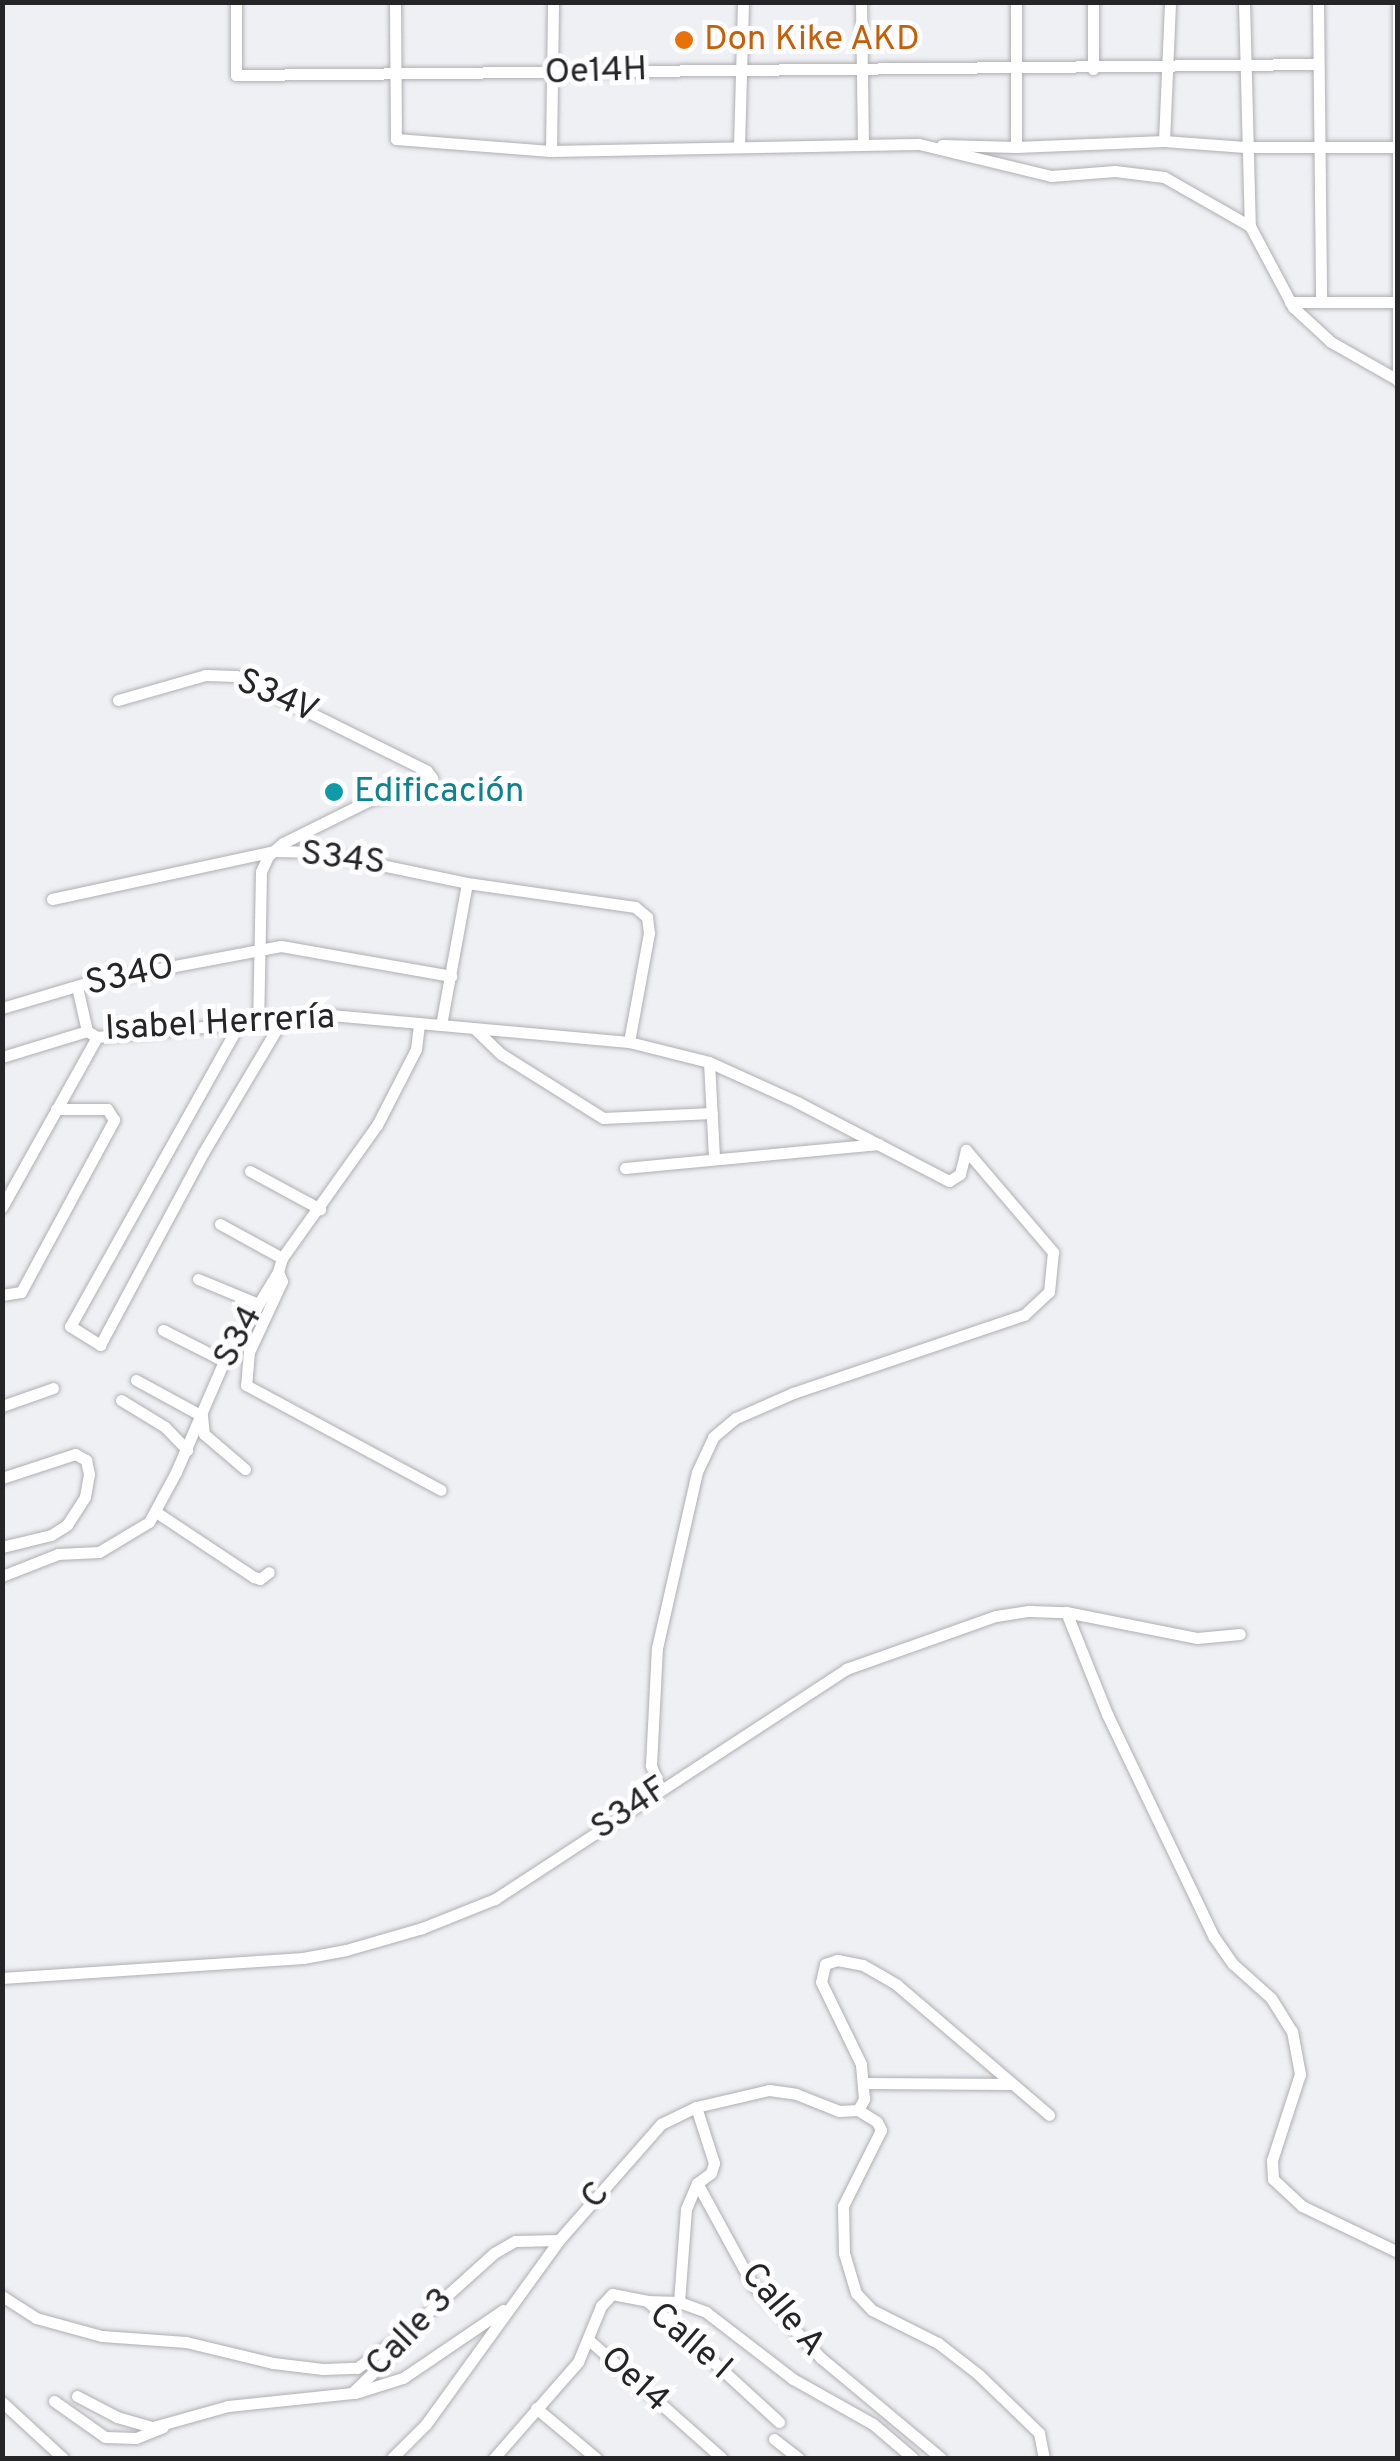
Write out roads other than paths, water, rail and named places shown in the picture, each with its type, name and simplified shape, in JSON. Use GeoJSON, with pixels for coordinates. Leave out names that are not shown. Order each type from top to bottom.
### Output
{"type":"FeatureCollection","features":[{"type":"Feature","properties":{"kind":"street","name":"Oe14H"},"geometry":{"type":"LineString","coordinates":[[236,2],[236,75],[1316,64]]}},
{"type":"Feature","properties":{"kind":"street"},"geometry":{"type":"LineString","coordinates":[[395,2],[396,140],[551,151],[863,144],[1016,147],[1164,141],[1245,148],[1397,147]]}},
{"type":"Feature","properties":{"kind":"street"},"geometry":{"type":"LineString","coordinates":[[551,151],[553,2]]}},
{"type":"Feature","properties":{"kind":"street"},"geometry":{"type":"LineString","coordinates":[[739,146],[743,2]]}},
{"type":"Feature","properties":{"kind":"street"},"geometry":{"type":"LineString","coordinates":[[861,2],[863,144]]}},
{"type":"Feature","properties":{"kind":"street"},"geometry":{"type":"LineString","coordinates":[[1016,2],[1016,147]]}},
{"type":"Feature","properties":{"kind":"street"},"geometry":{"type":"LineString","coordinates":[[1092,2],[1093,69]]}},
{"type":"Feature","properties":{"kind":"street"},"geometry":{"type":"LineString","coordinates":[[1164,141],[1170,2]]}},
{"type":"Feature","properties":{"kind":"street"},"geometry":{"type":"LineString","coordinates":[[1244,2],[1250,226],[1290,302],[1331,342],[1397,381]]}},
{"type":"Feature","properties":{"kind":"street"},"geometry":{"type":"LineString","coordinates":[[1318,2],[1316,149],[1321,301]]}},
{"type":"Feature","properties":{"kind":"street"},"geometry":{"type":"LineString","coordinates":[[1397,381],[1398,6]]}},
{"type":"Feature","properties":{"kind":"street"},"geometry":{"type":"LineString","coordinates":[[920,144],[1051,176],[1115,171],[1164,177],[1250,226]]}},
{"type":"Feature","properties":{"kind":"street"},"geometry":{"type":"LineString","coordinates":[[1290,302],[1397,302]]}},
{"type":"Feature","properties":{"kind":"street","name":"S34V"},"geometry":{"type":"LineString","coordinates":[[118,700],[204,675],[236,676],[427,771],[432,778],[424,789],[372,799],[274,852]]}},
{"type":"Feature","properties":{"kind":"street"},"geometry":{"type":"LineString","coordinates":[[258,1023],[261,872],[274,852]]}},
{"type":"Feature","properties":{"kind":"street","name":"S34S"},"geometry":{"type":"LineString","coordinates":[[52,899],[274,852],[354,856],[467,883],[635,907],[647,917],[649,932],[629,1042]]}},
{"type":"Feature","properties":{"kind":"street"},"geometry":{"type":"LineString","coordinates":[[441,1024],[467,883]]}},
{"type":"Feature","properties":{"kind":"street","name":"S34O"},"geometry":{"type":"LineString","coordinates":[[2,1008],[76,987],[281,946],[451,976]]}},
{"type":"Feature","properties":{"kind":"street"},"geometry":{"type":"LineString","coordinates":[[2,1207],[92,1034],[76,987]]}},
{"type":"Feature","properties":{"kind":"street","name":"Isabel Herrería"},"geometry":{"type":"LineString","coordinates":[[2,1057],[92,1034],[238,1026],[331,1014],[629,1042],[709,1062],[882,1144],[948,1181],[960,1174],[966,1150],[1053,1252],[1053,1280],[1043,1300],[1024,1315],[793,1393],[736,1418],[713,1436],[697,1472],[658,1648],[651,1765],[660,1789]]}},
{"type":"Feature","properties":{"kind":"street"},"geometry":{"type":"LineString","coordinates":[[238,1026],[70,1326],[100,1345],[203,1153],[282,1020]]}},
{"type":"Feature","properties":{"kind":"street","name":"S34"},"geometry":{"type":"LineString","coordinates":[[2,1576],[58,1554],[112,1546],[141,1529],[156,1512],[224,1361],[278,1272],[282,1258],[377,1125],[416,1049],[420,1024]]}},
{"type":"Feature","properties":{"kind":"street"},"geometry":{"type":"LineString","coordinates":[[476,1030],[500,1054],[603,1118],[712,1113]]}},
{"type":"Feature","properties":{"kind":"street"},"geometry":{"type":"LineString","coordinates":[[709,1062],[714,1160]]}},
{"type":"Feature","properties":{"kind":"street"},"geometry":{"type":"LineString","coordinates":[[2,1295],[21,1292],[114,1120],[108,1109],[56,1109]]}},
{"type":"Feature","properties":{"kind":"street"},"geometry":{"type":"LineString","coordinates":[[625,1168],[882,1144]]}},
{"type":"Feature","properties":{"kind":"street"},"geometry":{"type":"LineString","coordinates":[[250,1171],[320,1209]]}},
{"type":"Feature","properties":{"kind":"street"},"geometry":{"type":"LineString","coordinates":[[220,1224],[282,1258]]}},
{"type":"Feature","properties":{"kind":"street"},"geometry":{"type":"LineString","coordinates":[[278,1272],[282,1281],[249,1352],[246,1385],[441,1490]]}},
{"type":"Feature","properties":{"kind":"street"},"geometry":{"type":"LineString","coordinates":[[198,1279],[256,1303]]}},
{"type":"Feature","properties":{"kind":"street"},"geometry":{"type":"LineString","coordinates":[[163,1330],[224,1361]]}},
{"type":"Feature","properties":{"kind":"street"},"geometry":{"type":"LineString","coordinates":[[136,1380],[202,1416],[204,1434],[245,1468]]}},
{"type":"Feature","properties":{"kind":"street"},"geometry":{"type":"LineString","coordinates":[[2,1406],[53,1388]]}},
{"type":"Feature","properties":{"kind":"street"},"geometry":{"type":"LineString","coordinates":[[121,1400],[166,1427],[187,1450]]}},
{"type":"Feature","properties":{"kind":"street"},"geometry":{"type":"LineString","coordinates":[[2,1478],[75,1454],[88,1464],[87,1491],[60,1531],[2,1546]]}},
{"type":"Feature","properties":{"kind":"street"},"geometry":{"type":"LineString","coordinates":[[156,1512],[257,1578],[268,1572]]}},
{"type":"Feature","properties":{"kind":"street"},"geometry":{"type":"LineString","coordinates":[[1066,1612],[1107,1714],[1206,1921],[1225,1954],[1271,1998],[1292,2032],[1300,2074],[1272,2160],[1273,2179],[1302,2206],[1398,2252]]}},
{"type":"Feature","properties":{"kind":"street","name":"S34F"},"geometry":{"type":"LineString","coordinates":[[2,1978],[303,1958],[386,1940],[495,1899],[846,1669],[996,1616],[1066,1612],[1197,1638],[1240,1634]]}},
{"type":"Feature","properties":{"kind":"street"},"geometry":{"type":"LineString","coordinates":[[1044,2458],[1039,2433],[978,2374],[938,2343],[872,2310],[856,2293],[844,2253],[843,2206],[850,2183],[881,2130],[877,2122],[858,2110],[864,2083],[862,2064],[821,1982],[822,1968],[831,1961],[863,1966],[897,1985],[1049,2114]]}},
{"type":"Feature","properties":{"kind":"street"},"geometry":{"type":"LineString","coordinates":[[864,2083],[1014,2084]]}},
{"type":"Feature","properties":{"kind":"street","name":"C"},"geometry":{"type":"LineString","coordinates":[[392,2458],[426,2424],[559,2240],[650,2134],[671,2117],[696,2107],[780,2090],[839,2112],[858,2110]]}},
{"type":"Feature","properties":{"kind":"street"},"geometry":{"type":"LineString","coordinates":[[696,2107],[714,2163],[711,2173],[697,2182]]}},
{"type":"Feature","properties":{"kind":"street","name":"Calle A"},"geometry":{"type":"LineString","coordinates":[[679,2302],[686,2209],[697,2182]]}},
{"type":"Feature","properties":{"kind":"street","name":"Calle A"},"geometry":{"type":"LineString","coordinates":[[697,2182],[752,2284],[832,2369],[940,2458]]}},
{"type":"Feature","properties":{"kind":"street","name":"Calle 3"},"geometry":{"type":"LineString","coordinates":[[77,2396],[153,2427],[228,2406],[352,2393],[387,2359],[403,2335],[494,2253],[515,2241],[559,2240]]}},
{"type":"Feature","properties":{"kind":"street"},"geometry":{"type":"LineString","coordinates":[[2,2296],[36,2318],[102,2336],[186,2342],[274,2364],[323,2369],[357,2368],[403,2335]]}},
{"type":"Feature","properties":{"kind":"street","name":"Calle I"},"geometry":{"type":"LineString","coordinates":[[494,2458],[578,2362],[608,2297],[647,2301],[779,2422]]}},
{"type":"Feature","properties":{"kind":"street"},"geometry":{"type":"LineString","coordinates":[[647,2301],[679,2302],[719,2321],[793,2379],[872,2424],[913,2458]]}},
{"type":"Feature","properties":{"kind":"street"},"geometry":{"type":"LineString","coordinates":[[352,2393],[403,2378],[510,2304]]}},
{"type":"Feature","properties":{"kind":"street","name":"Oe14"},"geometry":{"type":"LineString","coordinates":[[590,2341],[722,2458]]}},
{"type":"Feature","properties":{"kind":"street"},"geometry":{"type":"LineString","coordinates":[[54,2401],[105,2437],[154,2434],[167,2424]]}},
{"type":"Feature","properties":{"kind":"street"},"geometry":{"type":"LineString","coordinates":[[2,2402],[63,2458]]}},
{"type":"Feature","properties":{"kind":"street"},"geometry":{"type":"LineString","coordinates":[[536,2408],[596,2458]]}},
{"type":"Feature","properties":{"kind":"street"},"geometry":{"type":"LineString","coordinates":[[774,2439],[798,2458]]}},
{"type":"Feature","properties":{"kind":"place","name":"Don Kike AKD"},"geometry":{"type":"Point","coordinates":[684,40]}},
{"type":"Feature","properties":{"kind":"place","name":"Edificación"},"geometry":{"type":"Point","coordinates":[334,792]}}]}
